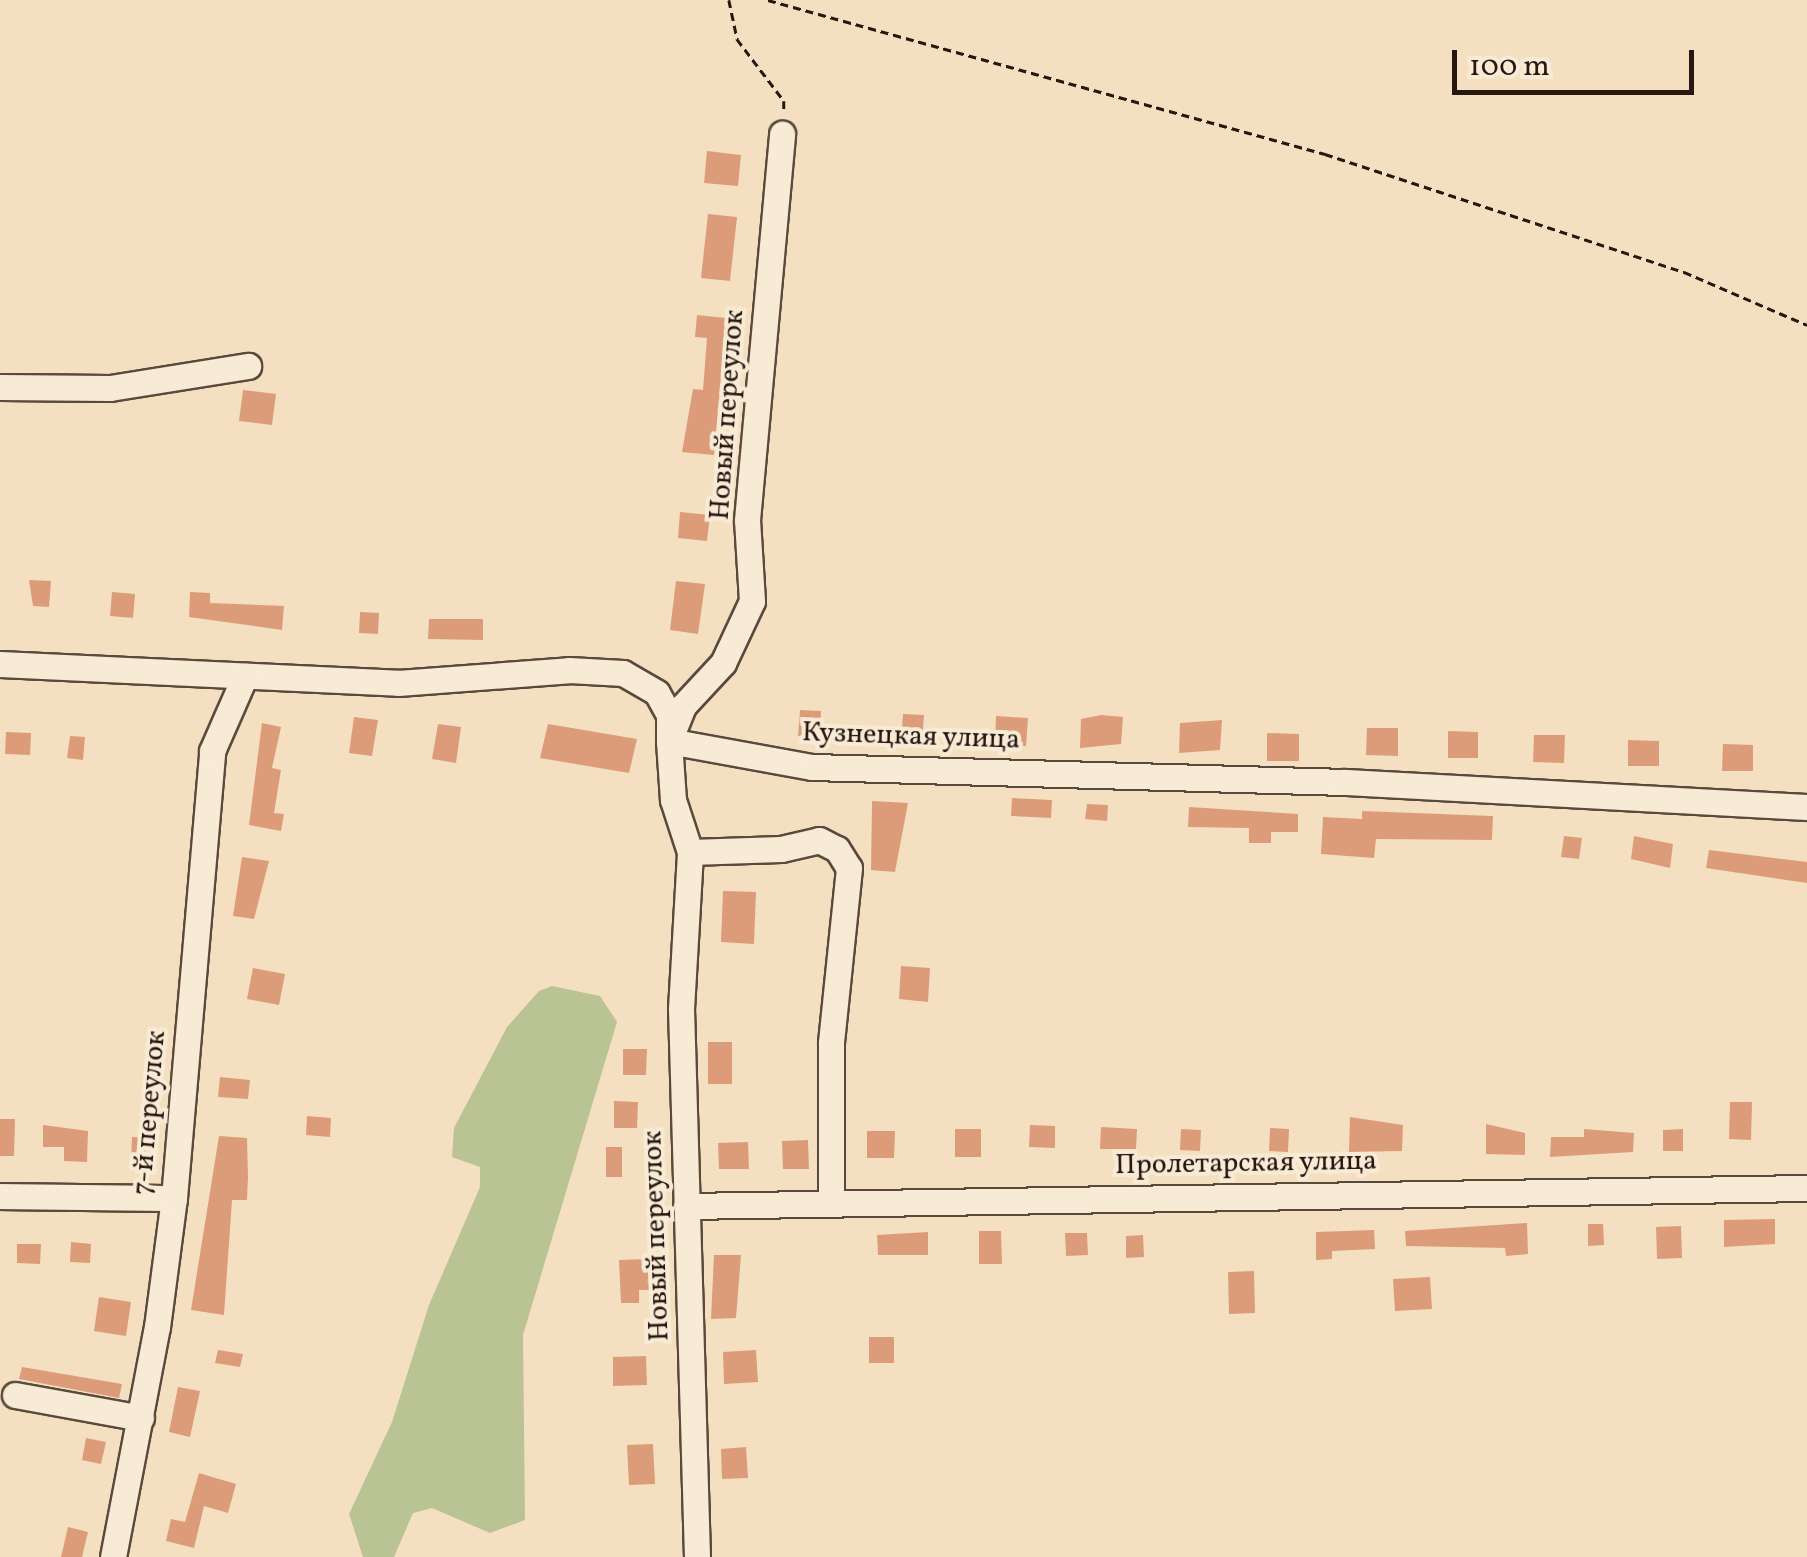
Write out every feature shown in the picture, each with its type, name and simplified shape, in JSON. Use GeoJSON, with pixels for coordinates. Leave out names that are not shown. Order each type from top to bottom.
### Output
{"type":"FeatureCollection","features":[{"type":"Feature","properties":{"kind":"street","name":"Новый переулок"},"geometry":{"type":"LineString","coordinates":[[697,1557],[681,1009],[690,852],[674,800],[669,741],[682,706],[723,663],[752,601],[747,520],[782,134]]}},
{"type":"Feature","properties":{"kind":"street"},"geometry":{"type":"LineString","coordinates":[[0,387],[110,388],[248,366]]}},
{"type":"Feature","properties":{"kind":"street"},"geometry":{"type":"LineString","coordinates":[[0,664],[398,683],[569,670],[623,673],[658,694],[669,715],[669,741]]}},
{"type":"Feature","properties":{"kind":"street","name":"7-й переулок"},"geometry":{"type":"LineString","coordinates":[[113,1557],[141,1418],[174,1198],[212,751],[245,676]]}},
{"type":"Feature","properties":{"kind":"street","name":"Кузнецкая улица"},"geometry":{"type":"LineString","coordinates":[[669,741],[812,768],[1346,782],[1807,806]]}},
{"type":"Feature","properties":{"kind":"street"},"geometry":{"type":"LineString","coordinates":[[690,852],[781,849],[818,840],[837,849],[849,868],[831,1044],[830,1202]]}},
{"type":"Feature","properties":{"kind":"street","name":"Пролетарская улица"},"geometry":{"type":"LineString","coordinates":[[686,1206],[1807,1188]]}},
{"type":"Feature","properties":{"kind":"street"},"geometry":{"type":"LineString","coordinates":[[0,1196],[174,1198]]}},
{"type":"Feature","properties":{"kind":"street"},"geometry":{"type":"LineString","coordinates":[[15,1395],[141,1418]]}},
{"type":"Feature","properties":{"kind":"path"},"geometry":{"type":"LineString","coordinates":[[729,0],[737,39],[784,101],[782,134]]}},
{"type":"Feature","properties":{"kind":"path"},"geometry":{"type":"LineString","coordinates":[[768,0],[1324,154],[1684,272],[1807,325]]}},
{"type":"Feature","properties":{"kind":"green space"},"geometry":{"type":"Polygon","coordinates":[[[552,986],[600,996],[617,1022],[523,1335],[525,1520],[490,1533],[432,1508],[413,1513],[394,1557],[363,1557],[349,1514],[392,1422],[429,1305],[480,1187],[480,1167],[452,1157],[454,1128],[507,1027],[539,991],[552,986]]]}},
{"type":"Feature","properties":{"kind":"building"},"geometry":{"type":"Polygon","coordinates":[[[707,151],[741,155],[738,186],[704,183],[707,151]]]}},
{"type":"Feature","properties":{"kind":"building"},"geometry":{"type":"Polygon","coordinates":[[[708,214],[737,217],[730,281],[701,278],[708,214]]]}},
{"type":"Feature","properties":{"kind":"building"},"geometry":{"type":"Polygon","coordinates":[[[697,315],[726,318],[714,455],[682,452],[693,389],[703,390],[707,338],[695,337],[697,315]]]}},
{"type":"Feature","properties":{"kind":"building"},"geometry":{"type":"Polygon","coordinates":[[[243,390],[276,394],[272,425],[239,421],[243,390]]]}},
{"type":"Feature","properties":{"kind":"building"},"geometry":{"type":"Polygon","coordinates":[[[680,512],[710,515],[707,541],[678,538],[680,512]]]}},
{"type":"Feature","properties":{"kind":"building"},"geometry":{"type":"Polygon","coordinates":[[[29,580],[51,581],[49,607],[33,606],[29,580]]]}},
{"type":"Feature","properties":{"kind":"building"},"geometry":{"type":"Polygon","coordinates":[[[676,581],[705,584],[698,634],[670,630],[676,581]]]}},
{"type":"Feature","properties":{"kind":"building"},"geometry":{"type":"Polygon","coordinates":[[[112,592],[135,594],[133,618],[110,616],[112,592]]]}},
{"type":"Feature","properties":{"kind":"building"},"geometry":{"type":"Polygon","coordinates":[[[190,592],[210,593],[210,603],[284,606],[282,630],[189,617],[190,592]]]}},
{"type":"Feature","properties":{"kind":"building"},"geometry":{"type":"Polygon","coordinates":[[[360,612],[379,613],[378,634],[359,633],[360,612]]]}},
{"type":"Feature","properties":{"kind":"building"},"geometry":{"type":"Polygon","coordinates":[[[429,619],[483,619],[483,640],[428,639],[429,619]]]}},
{"type":"Feature","properties":{"kind":"building"},"geometry":{"type":"Polygon","coordinates":[[[800,710],[821,711],[820,738],[798,736],[800,710]]]}},
{"type":"Feature","properties":{"kind":"building"},"geometry":{"type":"Polygon","coordinates":[[[903,714],[924,715],[922,742],[901,741],[903,714]]]}},
{"type":"Feature","properties":{"kind":"building"},"geometry":{"type":"Polygon","coordinates":[[[1101,715],[1123,717],[1121,744],[1080,748],[1081,719],[1101,715]]]}},
{"type":"Feature","properties":{"kind":"building"},"geometry":{"type":"Polygon","coordinates":[[[996,716],[1028,718],[1026,746],[995,745],[996,716]]]}},
{"type":"Feature","properties":{"kind":"building"},"geometry":{"type":"Polygon","coordinates":[[[354,717],[378,720],[372,756],[349,753],[354,717]]]}},
{"type":"Feature","properties":{"kind":"building"},"geometry":{"type":"Polygon","coordinates":[[[1222,720],[1220,750],[1179,753],[1180,723],[1222,720]]]}},
{"type":"Feature","properties":{"kind":"building"},"geometry":{"type":"Polygon","coordinates":[[[262,723],[281,727],[272,768],[281,770],[274,813],[284,814],[281,831],[249,825],[262,723]]]}},
{"type":"Feature","properties":{"kind":"building"},"geometry":{"type":"Polygon","coordinates":[[[438,724],[461,727],[456,763],[432,759],[438,724]]]}},
{"type":"Feature","properties":{"kind":"building"},"geometry":{"type":"Polygon","coordinates":[[[548,724],[637,739],[629,773],[540,758],[548,724]]]}},
{"type":"Feature","properties":{"kind":"building"},"geometry":{"type":"Polygon","coordinates":[[[1367,728],[1398,728],[1398,756],[1366,755],[1367,728]]]}},
{"type":"Feature","properties":{"kind":"building"},"geometry":{"type":"Polygon","coordinates":[[[1448,731],[1478,732],[1478,758],[1448,758],[1448,731]]]}},
{"type":"Feature","properties":{"kind":"building"},"geometry":{"type":"Polygon","coordinates":[[[6,732],[31,733],[30,755],[5,754],[6,732]]]}},
{"type":"Feature","properties":{"kind":"building"},"geometry":{"type":"Polygon","coordinates":[[[1267,733],[1299,734],[1299,761],[1267,761],[1267,733]]]}},
{"type":"Feature","properties":{"kind":"building"},"geometry":{"type":"Polygon","coordinates":[[[1534,735],[1565,735],[1564,763],[1533,762],[1534,735]]]}},
{"type":"Feature","properties":{"kind":"building"},"geometry":{"type":"Polygon","coordinates":[[[70,736],[85,737],[83,760],[67,758],[70,736]]]}},
{"type":"Feature","properties":{"kind":"building"},"geometry":{"type":"Polygon","coordinates":[[[1628,740],[1659,741],[1659,766],[1628,766],[1628,740]]]}},
{"type":"Feature","properties":{"kind":"building"},"geometry":{"type":"Polygon","coordinates":[[[1723,744],[1753,745],[1753,771],[1722,771],[1723,744]]]}},
{"type":"Feature","properties":{"kind":"building"},"geometry":{"type":"Polygon","coordinates":[[[1012,798],[1052,800],[1051,818],[1011,816],[1012,798]]]}},
{"type":"Feature","properties":{"kind":"building"},"geometry":{"type":"Polygon","coordinates":[[[872,801],[908,803],[895,872],[871,870],[872,801]]]}},
{"type":"Feature","properties":{"kind":"building"},"geometry":{"type":"Polygon","coordinates":[[[1087,804],[1108,805],[1107,821],[1085,819],[1087,804]]]}},
{"type":"Feature","properties":{"kind":"building"},"geometry":{"type":"Polygon","coordinates":[[[1189,807],[1298,814],[1298,832],[1271,832],[1271,843],[1249,843],[1249,828],[1188,827],[1189,807]]]}},
{"type":"Feature","properties":{"kind":"building"},"geometry":{"type":"Polygon","coordinates":[[[1362,811],[1493,816],[1492,840],[1376,839],[1374,858],[1321,854],[1323,817],[1362,819],[1362,811]]]}},
{"type":"Feature","properties":{"kind":"building"},"geometry":{"type":"Polygon","coordinates":[[[1564,836],[1582,838],[1579,859],[1561,857],[1564,836]]]}},
{"type":"Feature","properties":{"kind":"building"},"geometry":{"type":"Polygon","coordinates":[[[1634,836],[1673,844],[1670,868],[1631,859],[1634,836]]]}},
{"type":"Feature","properties":{"kind":"building"},"geometry":{"type":"Polygon","coordinates":[[[1709,850],[1807,862],[1807,883],[1706,868],[1709,850]]]}},
{"type":"Feature","properties":{"kind":"building"},"geometry":{"type":"Polygon","coordinates":[[[242,857],[269,861],[254,919],[233,916],[242,857]]]}},
{"type":"Feature","properties":{"kind":"building"},"geometry":{"type":"Polygon","coordinates":[[[723,891],[756,892],[754,944],[721,942],[723,891]]]}},
{"type":"Feature","properties":{"kind":"building"},"geometry":{"type":"Polygon","coordinates":[[[901,966],[930,968],[928,1002],[899,999],[901,966]]]}},
{"type":"Feature","properties":{"kind":"building"},"geometry":{"type":"Polygon","coordinates":[[[253,968],[285,974],[279,1005],[247,999],[253,968]]]}},
{"type":"Feature","properties":{"kind":"building"},"geometry":{"type":"Polygon","coordinates":[[[708,1042],[732,1042],[732,1084],[708,1084],[708,1042]]]}},
{"type":"Feature","properties":{"kind":"building"},"geometry":{"type":"Polygon","coordinates":[[[623,1049],[647,1049],[646,1075],[623,1075],[623,1049]]]}},
{"type":"Feature","properties":{"kind":"building"},"geometry":{"type":"Polygon","coordinates":[[[220,1077],[250,1080],[248,1099],[218,1097],[220,1077]]]}},
{"type":"Feature","properties":{"kind":"building"},"geometry":{"type":"Polygon","coordinates":[[[614,1101],[638,1102],[637,1128],[614,1128],[614,1101]]]}},
{"type":"Feature","properties":{"kind":"building"},"geometry":{"type":"Polygon","coordinates":[[[1730,1102],[1752,1102],[1751,1140],[1729,1139],[1730,1102]]]}},
{"type":"Feature","properties":{"kind":"building"},"geometry":{"type":"Polygon","coordinates":[[[307,1116],[331,1118],[330,1137],[306,1135],[307,1116]]]}},
{"type":"Feature","properties":{"kind":"building"},"geometry":{"type":"Polygon","coordinates":[[[1350,1117],[1403,1125],[1402,1151],[1349,1152],[1350,1117]]]}},
{"type":"Feature","properties":{"kind":"building"},"geometry":{"type":"Polygon","coordinates":[[[0,1119],[15,1119],[14,1156],[0,1156],[0,1119]]]}},
{"type":"Feature","properties":{"kind":"building"},"geometry":{"type":"Polygon","coordinates":[[[1486,1124],[1525,1133],[1525,1155],[1486,1154],[1486,1124]]]}},
{"type":"Feature","properties":{"kind":"building"},"geometry":{"type":"Polygon","coordinates":[[[43,1125],[88,1131],[87,1162],[64,1161],[64,1147],[43,1147],[43,1125]]]}},
{"type":"Feature","properties":{"kind":"building"},"geometry":{"type":"Polygon","coordinates":[[[1030,1125],[1055,1126],[1055,1148],[1029,1147],[1030,1125]]]}},
{"type":"Feature","properties":{"kind":"building"},"geometry":{"type":"Polygon","coordinates":[[[1101,1127],[1137,1129],[1136,1149],[1100,1149],[1101,1127]]]}},
{"type":"Feature","properties":{"kind":"building"},"geometry":{"type":"Polygon","coordinates":[[[1270,1128],[1289,1129],[1288,1152],[1269,1151],[1270,1128]]]}},
{"type":"Feature","properties":{"kind":"building"},"geometry":{"type":"Polygon","coordinates":[[[955,1129],[981,1129],[981,1157],[955,1157],[955,1129]]]}},
{"type":"Feature","properties":{"kind":"building"},"geometry":{"type":"Polygon","coordinates":[[[1181,1129],[1201,1130],[1200,1151],[1180,1150],[1181,1129]]]}},
{"type":"Feature","properties":{"kind":"building"},"geometry":{"type":"Polygon","coordinates":[[[1584,1129],[1634,1133],[1633,1152],[1550,1157],[1551,1137],[1584,1137],[1584,1129]]]}},
{"type":"Feature","properties":{"kind":"building"},"geometry":{"type":"Polygon","coordinates":[[[1683,1129],[1683,1151],[1663,1151],[1663,1130],[1683,1129]]]}},
{"type":"Feature","properties":{"kind":"building"},"geometry":{"type":"Polygon","coordinates":[[[867,1131],[895,1131],[894,1158],[867,1158],[867,1131]]]}},
{"type":"Feature","properties":{"kind":"building"},"geometry":{"type":"Polygon","coordinates":[[[219,1136],[247,1138],[247,1200],[232,1200],[224,1315],[191,1310],[219,1136]]]}},
{"type":"Feature","properties":{"kind":"building"},"geometry":{"type":"Polygon","coordinates":[[[132,1137],[146,1138],[144,1161],[131,1160],[132,1137]]]}},
{"type":"Feature","properties":{"kind":"building"},"geometry":{"type":"Polygon","coordinates":[[[808,1140],[809,1169],[783,1169],[782,1141],[808,1140]]]}},
{"type":"Feature","properties":{"kind":"building"},"geometry":{"type":"Polygon","coordinates":[[[748,1142],[749,1169],[719,1169],[718,1143],[748,1142]]]}},
{"type":"Feature","properties":{"kind":"building"},"geometry":{"type":"Polygon","coordinates":[[[606,1147],[622,1147],[622,1177],[606,1177],[606,1147]]]}},
{"type":"Feature","properties":{"kind":"building"},"geometry":{"type":"Polygon","coordinates":[[[1775,1219],[1775,1244],[1724,1247],[1724,1220],[1775,1219]]]}},
{"type":"Feature","properties":{"kind":"building"},"geometry":{"type":"Polygon","coordinates":[[[1527,1223],[1528,1254],[1506,1256],[1505,1248],[1406,1246],[1405,1231],[1527,1223]]]}},
{"type":"Feature","properties":{"kind":"building"},"geometry":{"type":"Polygon","coordinates":[[[1588,1224],[1603,1224],[1604,1245],[1588,1246],[1588,1224]]]}},
{"type":"Feature","properties":{"kind":"building"},"geometry":{"type":"Polygon","coordinates":[[[1681,1226],[1682,1258],[1657,1259],[1656,1227],[1681,1226]]]}},
{"type":"Feature","properties":{"kind":"building"},"geometry":{"type":"Polygon","coordinates":[[[1374,1230],[1375,1249],[1332,1251],[1332,1259],[1316,1260],[1316,1232],[1374,1230]]]}},
{"type":"Feature","properties":{"kind":"building"},"geometry":{"type":"Polygon","coordinates":[[[979,1231],[1001,1231],[1002,1264],[979,1264],[979,1231]]]}},
{"type":"Feature","properties":{"kind":"building"},"geometry":{"type":"Polygon","coordinates":[[[928,1232],[928,1255],[878,1255],[877,1235],[928,1232]]]}},
{"type":"Feature","properties":{"kind":"building"},"geometry":{"type":"Polygon","coordinates":[[[1065,1233],[1087,1233],[1088,1255],[1066,1256],[1065,1233]]]}},
{"type":"Feature","properties":{"kind":"building"},"geometry":{"type":"Polygon","coordinates":[[[1143,1235],[1144,1257],[1126,1258],[1126,1236],[1143,1235]]]}},
{"type":"Feature","properties":{"kind":"building"},"geometry":{"type":"Polygon","coordinates":[[[71,1242],[91,1244],[90,1263],[70,1262],[71,1242]]]}},
{"type":"Feature","properties":{"kind":"building"},"geometry":{"type":"Polygon","coordinates":[[[17,1244],[41,1244],[40,1264],[17,1263],[17,1244]]]}},
{"type":"Feature","properties":{"kind":"building"},"geometry":{"type":"Polygon","coordinates":[[[714,1255],[741,1255],[736,1318],[711,1319],[714,1255]]]}},
{"type":"Feature","properties":{"kind":"building"},"geometry":{"type":"Polygon","coordinates":[[[648,1259],[649,1290],[639,1290],[639,1303],[621,1303],[619,1260],[648,1259]]]}},
{"type":"Feature","properties":{"kind":"building"},"geometry":{"type":"Polygon","coordinates":[[[1254,1271],[1255,1313],[1229,1314],[1228,1272],[1254,1271]]]}},
{"type":"Feature","properties":{"kind":"building"},"geometry":{"type":"Polygon","coordinates":[[[1430,1277],[1432,1309],[1395,1311],[1393,1279],[1430,1277]]]}},
{"type":"Feature","properties":{"kind":"building"},"geometry":{"type":"Polygon","coordinates":[[[99,1297],[131,1302],[126,1336],[94,1331],[99,1297]]]}},
{"type":"Feature","properties":{"kind":"building"},"geometry":{"type":"Polygon","coordinates":[[[869,1337],[894,1337],[894,1363],[869,1363],[869,1337]]]}},
{"type":"Feature","properties":{"kind":"building"},"geometry":{"type":"Polygon","coordinates":[[[218,1350],[243,1354],[240,1367],[215,1363],[218,1350]]]}},
{"type":"Feature","properties":{"kind":"building"},"geometry":{"type":"Polygon","coordinates":[[[756,1350],[758,1382],[724,1384],[723,1352],[756,1350]]]}},
{"type":"Feature","properties":{"kind":"building"},"geometry":{"type":"Polygon","coordinates":[[[646,1356],[647,1385],[613,1386],[613,1357],[646,1356]]]}},
{"type":"Feature","properties":{"kind":"building"},"geometry":{"type":"Polygon","coordinates":[[[22,1367],[122,1384],[119,1398],[19,1379],[22,1367]]]}},
{"type":"Feature","properties":{"kind":"building"},"geometry":{"type":"Polygon","coordinates":[[[178,1387],[200,1391],[190,1437],[169,1432],[178,1387]]]}},
{"type":"Feature","properties":{"kind":"building"},"geometry":{"type":"Polygon","coordinates":[[[86,1438],[106,1442],[101,1464],[82,1460],[86,1438]]]}},
{"type":"Feature","properties":{"kind":"building"},"geometry":{"type":"Polygon","coordinates":[[[653,1444],[655,1484],[629,1485],[627,1445],[653,1444]]]}},
{"type":"Feature","properties":{"kind":"building"},"geometry":{"type":"Polygon","coordinates":[[[746,1447],[748,1478],[722,1479],[721,1449],[746,1447]]]}},
{"type":"Feature","properties":{"kind":"building"},"geometry":{"type":"Polygon","coordinates":[[[199,1473],[236,1484],[228,1513],[204,1506],[194,1548],[166,1541],[171,1519],[185,1522],[199,1473]]]}},
{"type":"Feature","properties":{"kind":"building"},"geometry":{"type":"Polygon","coordinates":[[[68,1527],[88,1532],[82,1557],[61,1557],[68,1527]]]}}]}
